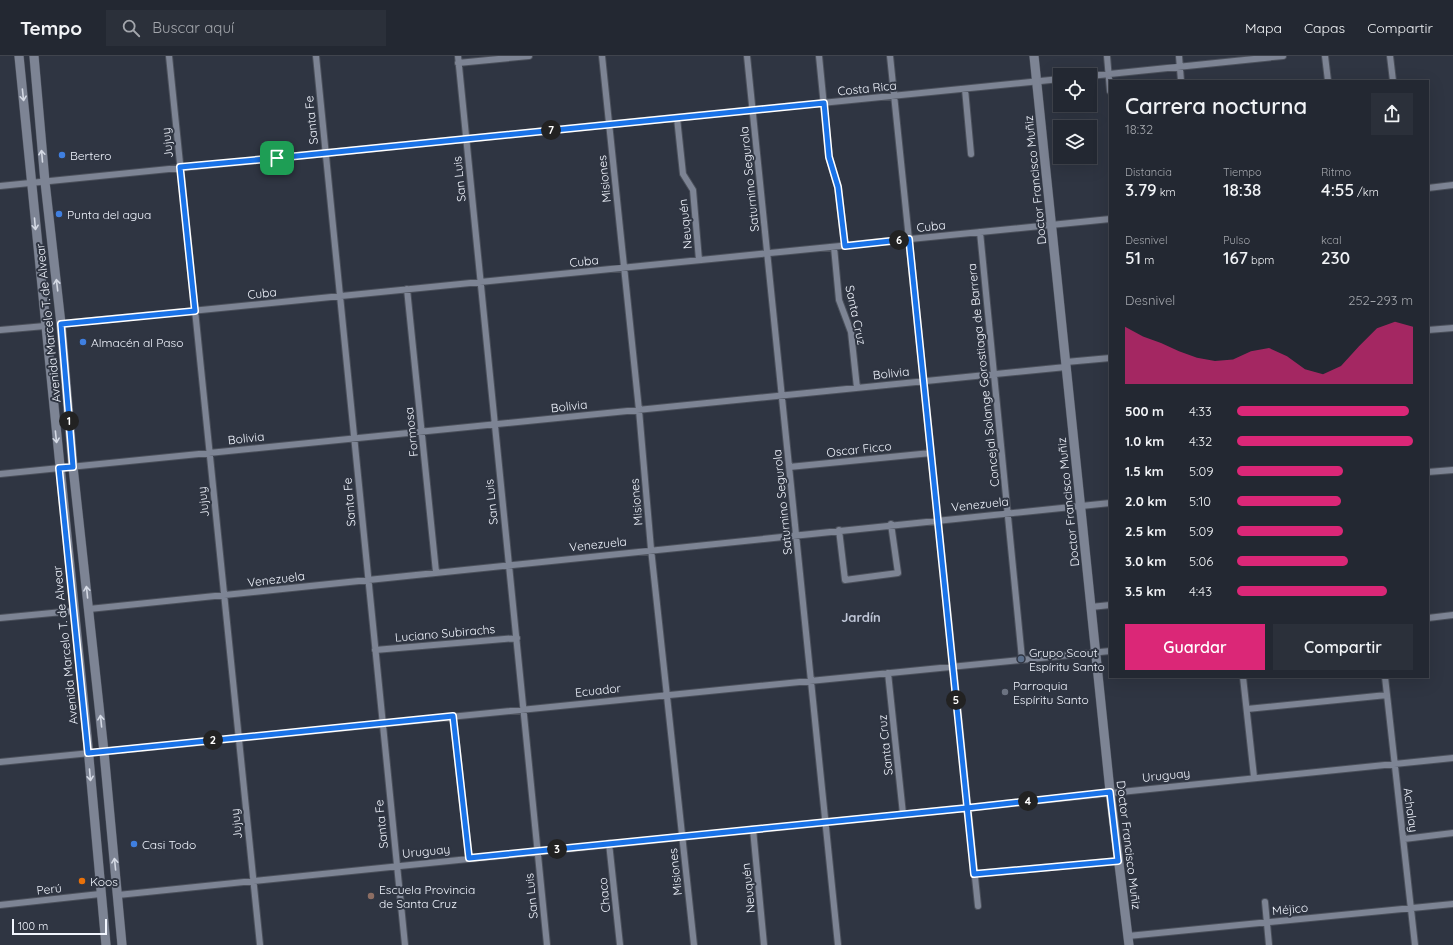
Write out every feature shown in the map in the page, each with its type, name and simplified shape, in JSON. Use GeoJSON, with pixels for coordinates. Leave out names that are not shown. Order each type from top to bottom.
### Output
{"type":"FeatureCollection","features":[{"type":"Feature","properties":{"kind":"main road","name":"Avenida Marcelo T. de Alvear"},"geometry":{"type":"LineString","coordinates":[[19,56],[106,945]]}},
{"type":"Feature","properties":{"kind":"main road","name":"Avenida Marcelo T. de Alvear"},"geometry":{"type":"LineString","coordinates":[[34,56],[45,182],[61,324],[73,467],[104,752],[122,945]]}},
{"type":"Feature","properties":{"kind":"main road","name":"Doctor Francisco Muñiz"},"geometry":{"type":"LineString","coordinates":[[1034,56],[1110,792],[1129,940]]}},
{"type":"Feature","properties":{"kind":"street","name":"Jujuy"},"geometry":{"type":"LineString","coordinates":[[169,56],[260,945]]}},
{"type":"Feature","properties":{"kind":"street","name":"Santa Fe"},"geometry":{"type":"LineString","coordinates":[[316,56],[381,723],[405,945]]}},
{"type":"Feature","properties":{"kind":"street"},"geometry":{"type":"LineString","coordinates":[[458,59],[529,56]]}},
{"type":"Feature","properties":{"kind":"street","name":"Misiones"},"geometry":{"type":"LineString","coordinates":[[602,56],[651,550],[694,945]]}},
{"type":"Feature","properties":{"kind":"street","name":"Saturnino Segurola"},"geometry":{"type":"LineString","coordinates":[[747,56],[838,945]]}},
{"type":"Feature","properties":{"kind":"street"},"geometry":{"type":"LineString","coordinates":[[819,56],[829,157],[838,187],[845,246]]}},
{"type":"Feature","properties":{"kind":"street"},"geometry":{"type":"LineString","coordinates":[[890,56],[978,906]]}},
{"type":"Feature","properties":{"kind":"street"},"geometry":{"type":"LineString","coordinates":[[1107,56],[1109,82]]}},
{"type":"Feature","properties":{"kind":"street"},"geometry":{"type":"LineString","coordinates":[[1179,56],[1181,80]]}},
{"type":"Feature","properties":{"kind":"street"},"geometry":{"type":"LineString","coordinates":[[1097,75],[1283,56]]}},
{"type":"Feature","properties":{"kind":"street"},"geometry":{"type":"LineString","coordinates":[[1325,56],[1328,80]]}},
{"type":"Feature","properties":{"kind":"street"},"geometry":{"type":"LineString","coordinates":[[1390,56],[1393,80]]}},
{"type":"Feature","properties":{"kind":"street","name":"San Luis"},"geometry":{"type":"LineString","coordinates":[[458,59],[517,638],[522,709],[547,945]]}},
{"type":"Feature","properties":{"kind":"street","name":"Costa Rica"},"geometry":{"type":"LineString","coordinates":[[0,186],[1053,80]]}},
{"type":"Feature","properties":{"kind":"street"},"geometry":{"type":"LineString","coordinates":[[965,89],[971,154]]}},
{"type":"Feature","properties":{"kind":"street","name":"Neuquén"},"geometry":{"type":"LineString","coordinates":[[677,118],[682,174],[693,190],[700,260]]}},
{"type":"Feature","properties":{"kind":"street"},"geometry":{"type":"LineString","coordinates":[[1429,188],[1453,185]]}},
{"type":"Feature","properties":{"kind":"street","name":"Cuba"},"geometry":{"type":"LineString","coordinates":[[61,324],[1109,219]]}},
{"type":"Feature","properties":{"kind":"street","name":"Concejal Solange Gorostiaga de Barrera"},"geometry":{"type":"LineString","coordinates":[[980,232],[1022,659]]}},
{"type":"Feature","properties":{"kind":"street","name":"Santa Cruz"},"geometry":{"type":"LineString","coordinates":[[834,247],[839,300],[851,332],[857,388]]}},
{"type":"Feature","properties":{"kind":"street","name":"Formosa"},"geometry":{"type":"LineString","coordinates":[[407,289],[436,572]]}},
{"type":"Feature","properties":{"kind":"street"},"geometry":{"type":"LineString","coordinates":[[0,330],[45,326]]}},
{"type":"Feature","properties":{"kind":"street"},"geometry":{"type":"LineString","coordinates":[[1429,330],[1453,328]]}},
{"type":"Feature","properties":{"kind":"street","name":"Bolivia"},"geometry":{"type":"LineString","coordinates":[[0,474],[994,374],[1109,358]]}},
{"type":"Feature","properties":{"kind":"street","name":"Oscar Ficco"},"geometry":{"type":"LineString","coordinates":[[789,467],[931,453]]}},
{"type":"Feature","properties":{"kind":"street"},"geometry":{"type":"LineString","coordinates":[[1429,472],[1453,470]]}},
{"type":"Feature","properties":{"kind":"street","name":"Venezuela"},"geometry":{"type":"LineString","coordinates":[[89,609],[224,596],[367,579],[938,519],[1109,503]]}},
{"type":"Feature","properties":{"kind":"street"},"geometry":{"type":"LineString","coordinates":[[839,530],[845,580],[898,573],[891,524]]}},
{"type":"Feature","properties":{"kind":"street"},"geometry":{"type":"LineString","coordinates":[[1091,606],[1109,605]]}},
{"type":"Feature","properties":{"kind":"street"},"geometry":{"type":"LineString","coordinates":[[0,618],[73,611]]}},
{"type":"Feature","properties":{"kind":"street"},"geometry":{"type":"LineString","coordinates":[[1429,618],[1453,616]]}},
{"type":"Feature","properties":{"kind":"street","name":"Luciano Subirachs"},"geometry":{"type":"LineString","coordinates":[[375,650],[517,638]]}},
{"type":"Feature","properties":{"kind":"street","name":"Ecuador"},"geometry":{"type":"LineString","coordinates":[[0,762],[667,694],[1109,651]]}},
{"type":"Feature","properties":{"kind":"street","name":"Santa Cruz"},"geometry":{"type":"LineString","coordinates":[[888,673],[903,814]]}},
{"type":"Feature","properties":{"kind":"street"},"geometry":{"type":"LineString","coordinates":[[1243,678],[1254,777]]}},
{"type":"Feature","properties":{"kind":"street","name":"Achalay"},"geometry":{"type":"LineString","coordinates":[[1385,678],[1415,945]]}},
{"type":"Feature","properties":{"kind":"street"},"geometry":{"type":"LineString","coordinates":[[1246,709],[1387,695]]}},
{"type":"Feature","properties":{"kind":"street"},"geometry":{"type":"LineString","coordinates":[[453,716],[469,858]]}},
{"type":"Feature","properties":{"kind":"street","name":"Uruguay"},"geometry":{"type":"LineString","coordinates":[[118,895],[610,843],[1453,758]]}},
{"type":"Feature","properties":{"kind":"street","name":"Neuquén"},"geometry":{"type":"LineString","coordinates":[[753,829],[764,945]]}},
{"type":"Feature","properties":{"kind":"street"},"geometry":{"type":"LineString","coordinates":[[1404,838],[1453,833]]}},
{"type":"Feature","properties":{"kind":"street","name":"Chaco"},"geometry":{"type":"LineString","coordinates":[[610,843],[620,945]]}},
{"type":"Feature","properties":{"kind":"street"},"geometry":{"type":"LineString","coordinates":[[974,874],[1118,861]]}},
{"type":"Feature","properties":{"kind":"street","name":"Perú"},"geometry":{"type":"LineString","coordinates":[[0,905],[100,894]]}},
{"type":"Feature","properties":{"kind":"street"},"geometry":{"type":"LineString","coordinates":[[1264,902],[1269,945]]}},
{"type":"Feature","properties":{"kind":"street","name":"Méjico"},"geometry":{"type":"LineString","coordinates":[[1129,940],[1266,922],[1453,904]]}},
{"type":"Feature","properties":{"kind":"place","name":"Bertero"},"geometry":{"type":"Point","coordinates":[62,155]}},
{"type":"Feature","properties":{"kind":"place","name":"Punta del agua"},"geometry":{"type":"Point","coordinates":[59,214]}},
{"type":"Feature","properties":{"kind":"place","name":"Almacén al Paso"},"geometry":{"type":"Point","coordinates":[83,342]}},
{"type":"Feature","properties":{"kind":"place","name":"Grupo Scout Espíritu Santo"},"geometry":{"type":"Point","coordinates":[1021,659]}},
{"type":"Feature","properties":{"kind":"place","name":"Parroquia Espíritu Santo"},"geometry":{"type":"Point","coordinates":[1005,692]}},
{"type":"Feature","properties":{"kind":"place","name":"Casi Todo"},"geometry":{"type":"Point","coordinates":[134,844]}},
{"type":"Feature","properties":{"kind":"place","name":"Koos"},"geometry":{"type":"Point","coordinates":[82,881]}},
{"type":"Feature","properties":{"kind":"place","name":"Escuela Provincia de Santa Cruz"},"geometry":{"type":"Point","coordinates":[371,896]}},
{"type":"Feature","properties":{"kind":"district","name":"Jardín"},"geometry":{"type":"Point","coordinates":[861,617]}},
{"type":"Feature","properties":{"kind":"route"},"geometry":{"type":"LineString","coordinates":[[277,158],[180,167],[195,311],[61,324],[73,467],[59,468],[88,753],[453,716],[469,858],[967,808],[1110,792],[1118,861],[974,874],[967,808],[952,666],[909,239],[845,246],[838,187],[829,157],[824,103],[277,158]]}}]}
